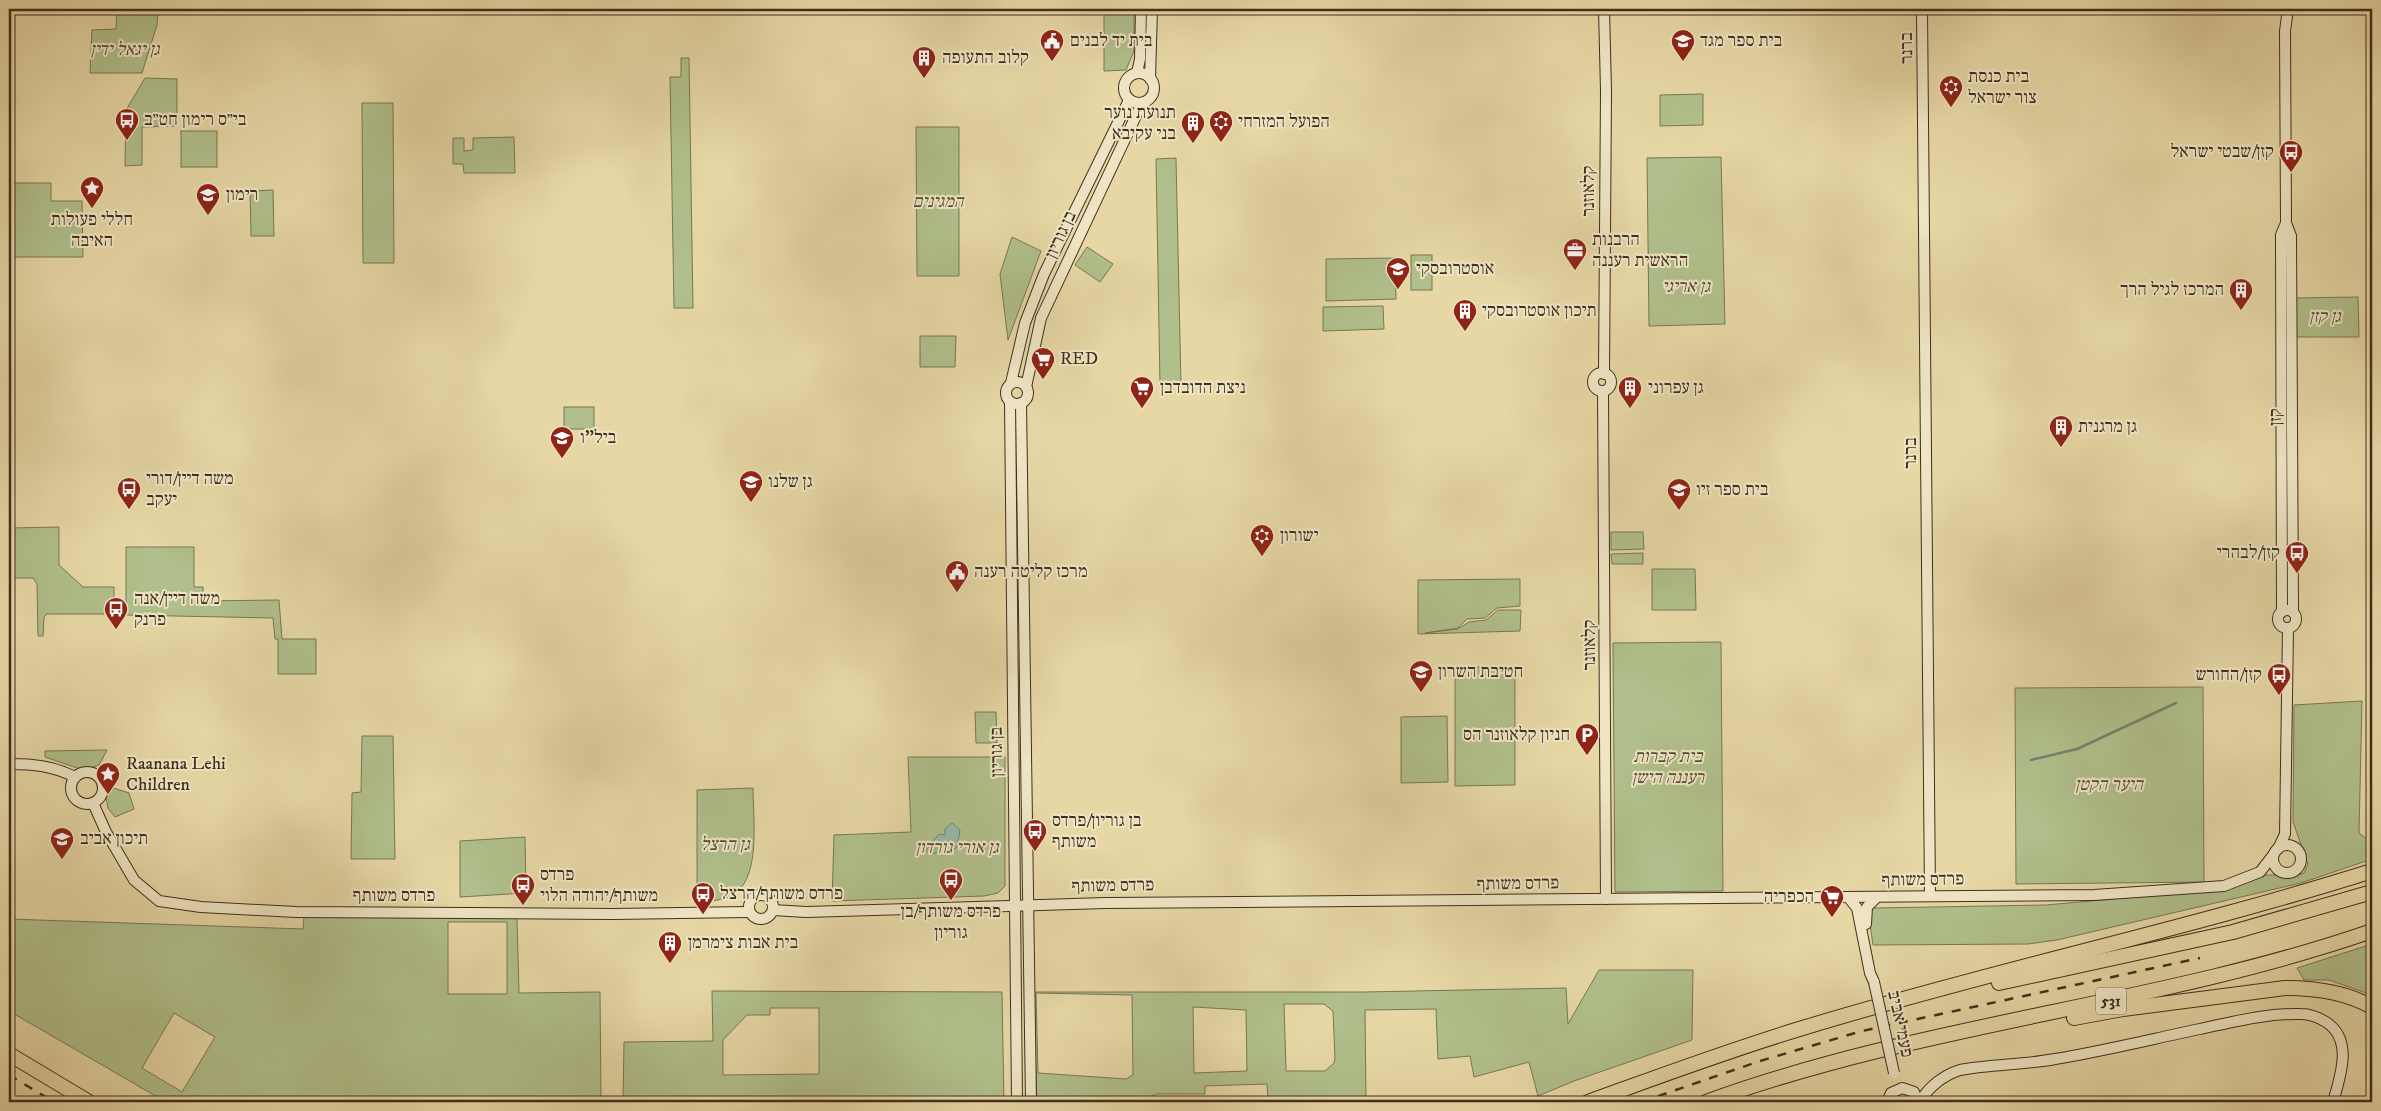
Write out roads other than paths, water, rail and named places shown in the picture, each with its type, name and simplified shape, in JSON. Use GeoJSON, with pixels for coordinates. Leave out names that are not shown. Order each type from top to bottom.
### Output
{"type":"FeatureCollection","features":[{"type":"Feature","properties":{"kind":"highway"},"geometry":{"type":"LineString","coordinates":[[1857,1013],[2230,913],[2372,871]]}},
{"type":"Feature","properties":{"kind":"highway","name":"531"},"geometry":{"type":"LineString","coordinates":[[1588,1102],[1707,1058],[1857,1013],[2158,950],[2233,932],[2372,892]]}},
{"type":"Feature","properties":{"kind":"highway","name":"531"},"geometry":{"type":"LineString","coordinates":[[1706,1102],[1847,1058],[2203,980],[2302,953],[2372,931]]}},
{"type":"Feature","properties":{"kind":"highway"},"geometry":{"type":"LineString","coordinates":[[1847,1058],[2123,1009],[2254,991],[2310,988],[2338,993],[2372,1007]]}},
{"type":"Feature","properties":{"kind":"highway"},"geometry":{"type":"LineString","coordinates":[[9,1054],[89,1102]]}},
{"type":"Feature","properties":{"kind":"street"},"geometry":{"type":"LineString","coordinates":[[1138,73],[1141,9]]}},
{"type":"Feature","properties":{"kind":"street"},"geometry":{"type":"LineString","coordinates":[[1138,73],[1128,78],[1124,84],[1124,92],[1129,100],[1142,103],[1153,93],[1150,79],[1152,9]]}},
{"type":"Feature","properties":{"kind":"street","name":"קלאוזנר"},"geometry":{"type":"LineString","coordinates":[[1604,9],[1606,91],[1604,374],[1596,376],[1593,384],[1598,390],[1604,391],[1606,899]]}},
{"type":"Feature","properties":{"kind":"street","name":"ברנר"},"geometry":{"type":"LineString","coordinates":[[1922,9],[1930,896]]}},
{"type":"Feature","properties":{"kind":"street","name":"קזן"},"geometry":{"type":"LineString","coordinates":[[2286,11],[2286,223],[2291,236],[2293,612]]}},
{"type":"Feature","properties":{"kind":"street"},"geometry":{"type":"LineString","coordinates":[[1138,73],[1150,79]]}},
{"type":"Feature","properties":{"kind":"street","name":"בן גוריון"},"geometry":{"type":"LineString","coordinates":[[1011,383],[1025,323],[1044,274],[1129,100]]}},
{"type":"Feature","properties":{"kind":"street","name":"בן גוריון"},"geometry":{"type":"LineString","coordinates":[[1026,387],[1040,318],[1142,103]]}},
{"type":"Feature","properties":{"kind":"street","name":"קזן"},"geometry":{"type":"LineString","coordinates":[[2282,612],[2281,236],[2286,223]]}},
{"type":"Feature","properties":{"kind":"street"},"geometry":{"type":"LineString","coordinates":[[1020,382],[1026,387],[1027,398],[1016,403],[1006,397],[1006,390],[1011,383],[1020,382]]}},
{"type":"Feature","properties":{"kind":"street","name":"בן גוריון"},"geometry":{"type":"LineString","coordinates":[[1016,403],[1029,904],[1031,1102]]}},
{"type":"Feature","properties":{"kind":"street","name":"בן גוריון"},"geometry":{"type":"LineString","coordinates":[[1016,403],[1015,904],[1018,1102]]}},
{"type":"Feature","properties":{"kind":"street"},"geometry":{"type":"LineString","coordinates":[[2288,610],[2293,612],[2296,622],[2288,628],[2282,627],[2279,622],[2279,616],[2282,612],[2288,610]]}},
{"type":"Feature","properties":{"kind":"street"},"geometry":{"type":"LineString","coordinates":[[2286,834],[2300,854],[2299,866],[2288,873],[2280,871],[2274,863],[2276,852],[2286,834],[2288,628]]}},
{"type":"Feature","properties":{"kind":"street"},"geometry":{"type":"LineString","coordinates":[[9,764],[35,764],[58,768],[75,777]]}},
{"type":"Feature","properties":{"kind":"street"},"geometry":{"type":"LineString","coordinates":[[90,772],[99,778],[102,793],[93,803],[82,804],[74,798],[71,787],[75,777],[90,772]]}},
{"type":"Feature","properties":{"kind":"street","name":"פרדס משותף"},"geometry":{"type":"LineString","coordinates":[[93,803],[106,832],[134,880],[159,900],[201,907],[296,912],[613,914],[749,912]]}},
{"type":"Feature","properties":{"kind":"street"},"geometry":{"type":"LineString","coordinates":[[2276,852],[2286,846],[2294,847]]}},
{"type":"Feature","properties":{"kind":"street","name":"פרדס משותף"},"geometry":{"type":"LineString","coordinates":[[2260,872],[2276,852]]}},
{"type":"Feature","properties":{"kind":"street","name":"פרדס משותף"},"geometry":{"type":"LineString","coordinates":[[773,910],[806,912],[1015,904],[2094,895],[2210,888],[2237,883],[2260,872],[2280,871]]}},
{"type":"Feature","properties":{"kind":"street"},"geometry":{"type":"LineString","coordinates":[[760,895],[771,899],[773,910],[770,916],[764,920],[754,918],[749,912],[750,900],[760,895]]}},
{"type":"Feature","properties":{"kind":"street","name":"פעמי אביב"},"geometry":{"type":"LineString","coordinates":[[1848,897],[1857,908],[1870,973],[1874,982]]}},
{"type":"Feature","properties":{"kind":"street","name":"פעמי אביב"},"geometry":{"type":"LineString","coordinates":[[1877,897],[1865,912],[1874,982],[1894,1072],[1892,1092]]}},
{"type":"Feature","properties":{"kind":"street"},"geometry":{"type":"LineString","coordinates":[[1919,1102],[1934,1085],[1949,1073],[1960,1070],[2052,1060],[2246,1019],[2302,1014],[2314,1016],[2327,1023],[2335,1030],[2340,1040],[2343,1064],[2333,1102]]}},
{"type":"Feature","properties":{"kind":"street","name":"פעמי אביב"},"geometry":{"type":"LineString","coordinates":[[1894,1072],[1902,1085],[1916,1095],[1919,1102]]}},
{"type":"Feature","properties":{"kind":"street"},"geometry":{"type":"LineString","coordinates":[[1887,1102],[1892,1092],[1899,1088],[1908,1089],[1934,1085]]}},
{"type":"Feature","properties":{"kind":"waterway"},"geometry":{"type":"LineString","coordinates":[[2031,760],[2077,749],[2176,703]]}},
{"type":"Feature","properties":{"kind":"railway"},"geometry":{"type":"LineString","coordinates":[[1641,1102],[1760,1061],[1862,1031],[2200,958]]}},
{"type":"Feature","properties":{"kind":"railway"},"geometry":{"type":"LineString","coordinates":[[9,1075],[54,1102]]}},
{"type":"Feature","properties":{"kind":"place","name":"בית יד לבנים"},"geometry":{"type":"Point","coordinates":[1052,62]}},
{"type":"Feature","properties":{"kind":"place","name":"בית ספר מגד"},"geometry":{"type":"Point","coordinates":[1683,62]}},
{"type":"Feature","properties":{"kind":"place","name":"קלוב התעופה"},"geometry":{"type":"Point","coordinates":[924,79]}},
{"type":"Feature","properties":{"kind":"place","name":"בית כנסת צור ישראל"},"geometry":{"type":"Point","coordinates":[1951,108]}},
{"type":"Feature","properties":{"kind":"place","name":"בי״ס רימון חט״ב"},"geometry":{"type":"Point","coordinates":[127,141]}},
{"type":"Feature","properties":{"kind":"place","name":"הפועל המזרחי"},"geometry":{"type":"Point","coordinates":[1221,143]}},
{"type":"Feature","properties":{"kind":"place","name":"תנועת נוער בני עקיבא"},"geometry":{"type":"Point","coordinates":[1193,144]}},
{"type":"Feature","properties":{"kind":"place","name":"קזן/שבטי ישראל"},"geometry":{"type":"Point","coordinates":[2291,173]}},
{"type":"Feature","properties":{"kind":"place","name":"חללי פעולות האיבה"},"geometry":{"type":"Point","coordinates":[92,209]}},
{"type":"Feature","properties":{"kind":"place","name":"רימון"},"geometry":{"type":"Point","coordinates":[208,216]}},
{"type":"Feature","properties":{"kind":"place","name":"הרבנות הראשית רעננה"},"geometry":{"type":"Point","coordinates":[1575,271]}},
{"type":"Feature","properties":{"kind":"place","name":"אוסטרובסקי"},"geometry":{"type":"Point","coordinates":[1398,290]}},
{"type":"Feature","properties":{"kind":"place","name":"המרכז לגיל הרך"},"geometry":{"type":"Point","coordinates":[2241,311]}},
{"type":"Feature","properties":{"kind":"place","name":"תיכון אוסטרובסקי"},"geometry":{"type":"Point","coordinates":[1465,332]}},
{"type":"Feature","properties":{"kind":"place","name":"RED"},"geometry":{"type":"Point","coordinates":[1043,380]}},
{"type":"Feature","properties":{"kind":"place","name":"ניצת הדובדבן"},"geometry":{"type":"Point","coordinates":[1142,409]}},
{"type":"Feature","properties":{"kind":"place","name":"גן עפרוני"},"geometry":{"type":"Point","coordinates":[1630,409]}},
{"type":"Feature","properties":{"kind":"place","name":"גן מרגנית"},"geometry":{"type":"Point","coordinates":[2061,448]}},
{"type":"Feature","properties":{"kind":"place","name":"ביל\"ו"},"geometry":{"type":"Point","coordinates":[562,459]}},
{"type":"Feature","properties":{"kind":"place","name":"גן שלנו"},"geometry":{"type":"Point","coordinates":[751,503]}},
{"type":"Feature","properties":{"kind":"place","name":"משה דיין/דורי יעקב"},"geometry":{"type":"Point","coordinates":[129,510]}},
{"type":"Feature","properties":{"kind":"place","name":"בית ספר זיו"},"geometry":{"type":"Point","coordinates":[1679,511]}},
{"type":"Feature","properties":{"kind":"place","name":"ישורון"},"geometry":{"type":"Point","coordinates":[1262,557]}},
{"type":"Feature","properties":{"kind":"place","name":"קזן/לבהרי"},"geometry":{"type":"Point","coordinates":[2297,574]}},
{"type":"Feature","properties":{"kind":"place","name":"מרכז קליטה רענה"},"geometry":{"type":"Point","coordinates":[957,593]}},
{"type":"Feature","properties":{"kind":"place","name":"משה דיין/אנה פרנק"},"geometry":{"type":"Point","coordinates":[116,630]}},
{"type":"Feature","properties":{"kind":"place","name":"חטיבת השרון"},"geometry":{"type":"Point","coordinates":[1421,693]}},
{"type":"Feature","properties":{"kind":"place","name":"קזן/החורש"},"geometry":{"type":"Point","coordinates":[2279,696]}},
{"type":"Feature","properties":{"kind":"place","name":"חניון קלאוזנר הס"},"geometry":{"type":"Point","coordinates":[1587,756]}},
{"type":"Feature","properties":{"kind":"place","name":"Raanana Lehi Children"},"geometry":{"type":"Point","coordinates":[108,795]}},
{"type":"Feature","properties":{"kind":"place","name":"בן גוריון/פרדס משותף"},"geometry":{"type":"Point","coordinates":[1035,852]}},
{"type":"Feature","properties":{"kind":"place","name":"תיכון אביב"},"geometry":{"type":"Point","coordinates":[62,860]}},
{"type":"Feature","properties":{"kind":"place","name":"פרדס משותף/בן גוריון"},"geometry":{"type":"Point","coordinates":[951,901]}},
{"type":"Feature","properties":{"kind":"place","name":"פרדס משותף/יהודה הלוי"},"geometry":{"type":"Point","coordinates":[523,906]}},
{"type":"Feature","properties":{"kind":"place","name":"פרדס משותף/הרצל"},"geometry":{"type":"Point","coordinates":[703,915]}},
{"type":"Feature","properties":{"kind":"place","name":"הכפריה"},"geometry":{"type":"Point","coordinates":[1832,918]}},
{"type":"Feature","properties":{"kind":"place","name":"בית אבות צימרמן"},"geometry":{"type":"Point","coordinates":[670,964]}},
{"type":"Feature","properties":{"kind":"park label","name":"גן יגאל ידין"},"geometry":{"type":"Point","coordinates":[125,50]}},
{"type":"Feature","properties":{"kind":"park label","name":"המגינים"},"geometry":{"type":"Point","coordinates":[938,202]}},
{"type":"Feature","properties":{"kind":"park label","name":"גן אריגי"},"geometry":{"type":"Point","coordinates":[1686,287]}},
{"type":"Feature","properties":{"kind":"park label","name":"גן קזן"},"geometry":{"type":"Point","coordinates":[2325,317]}},
{"type":"Feature","properties":{"kind":"park label","name":"בית קברות רעננה הישן"},"geometry":{"type":"Point","coordinates":[1668,768]}},
{"type":"Feature","properties":{"kind":"park label","name":"היער הקטן"},"geometry":{"type":"Point","coordinates":[2109,785]}},
{"type":"Feature","properties":{"kind":"park label","name":"גן הרצל"},"geometry":{"type":"Point","coordinates":[725,845]}},
{"type":"Feature","properties":{"kind":"park label","name":"גן אורי גורדון"},"geometry":{"type":"Point","coordinates":[957,848]}}]}
